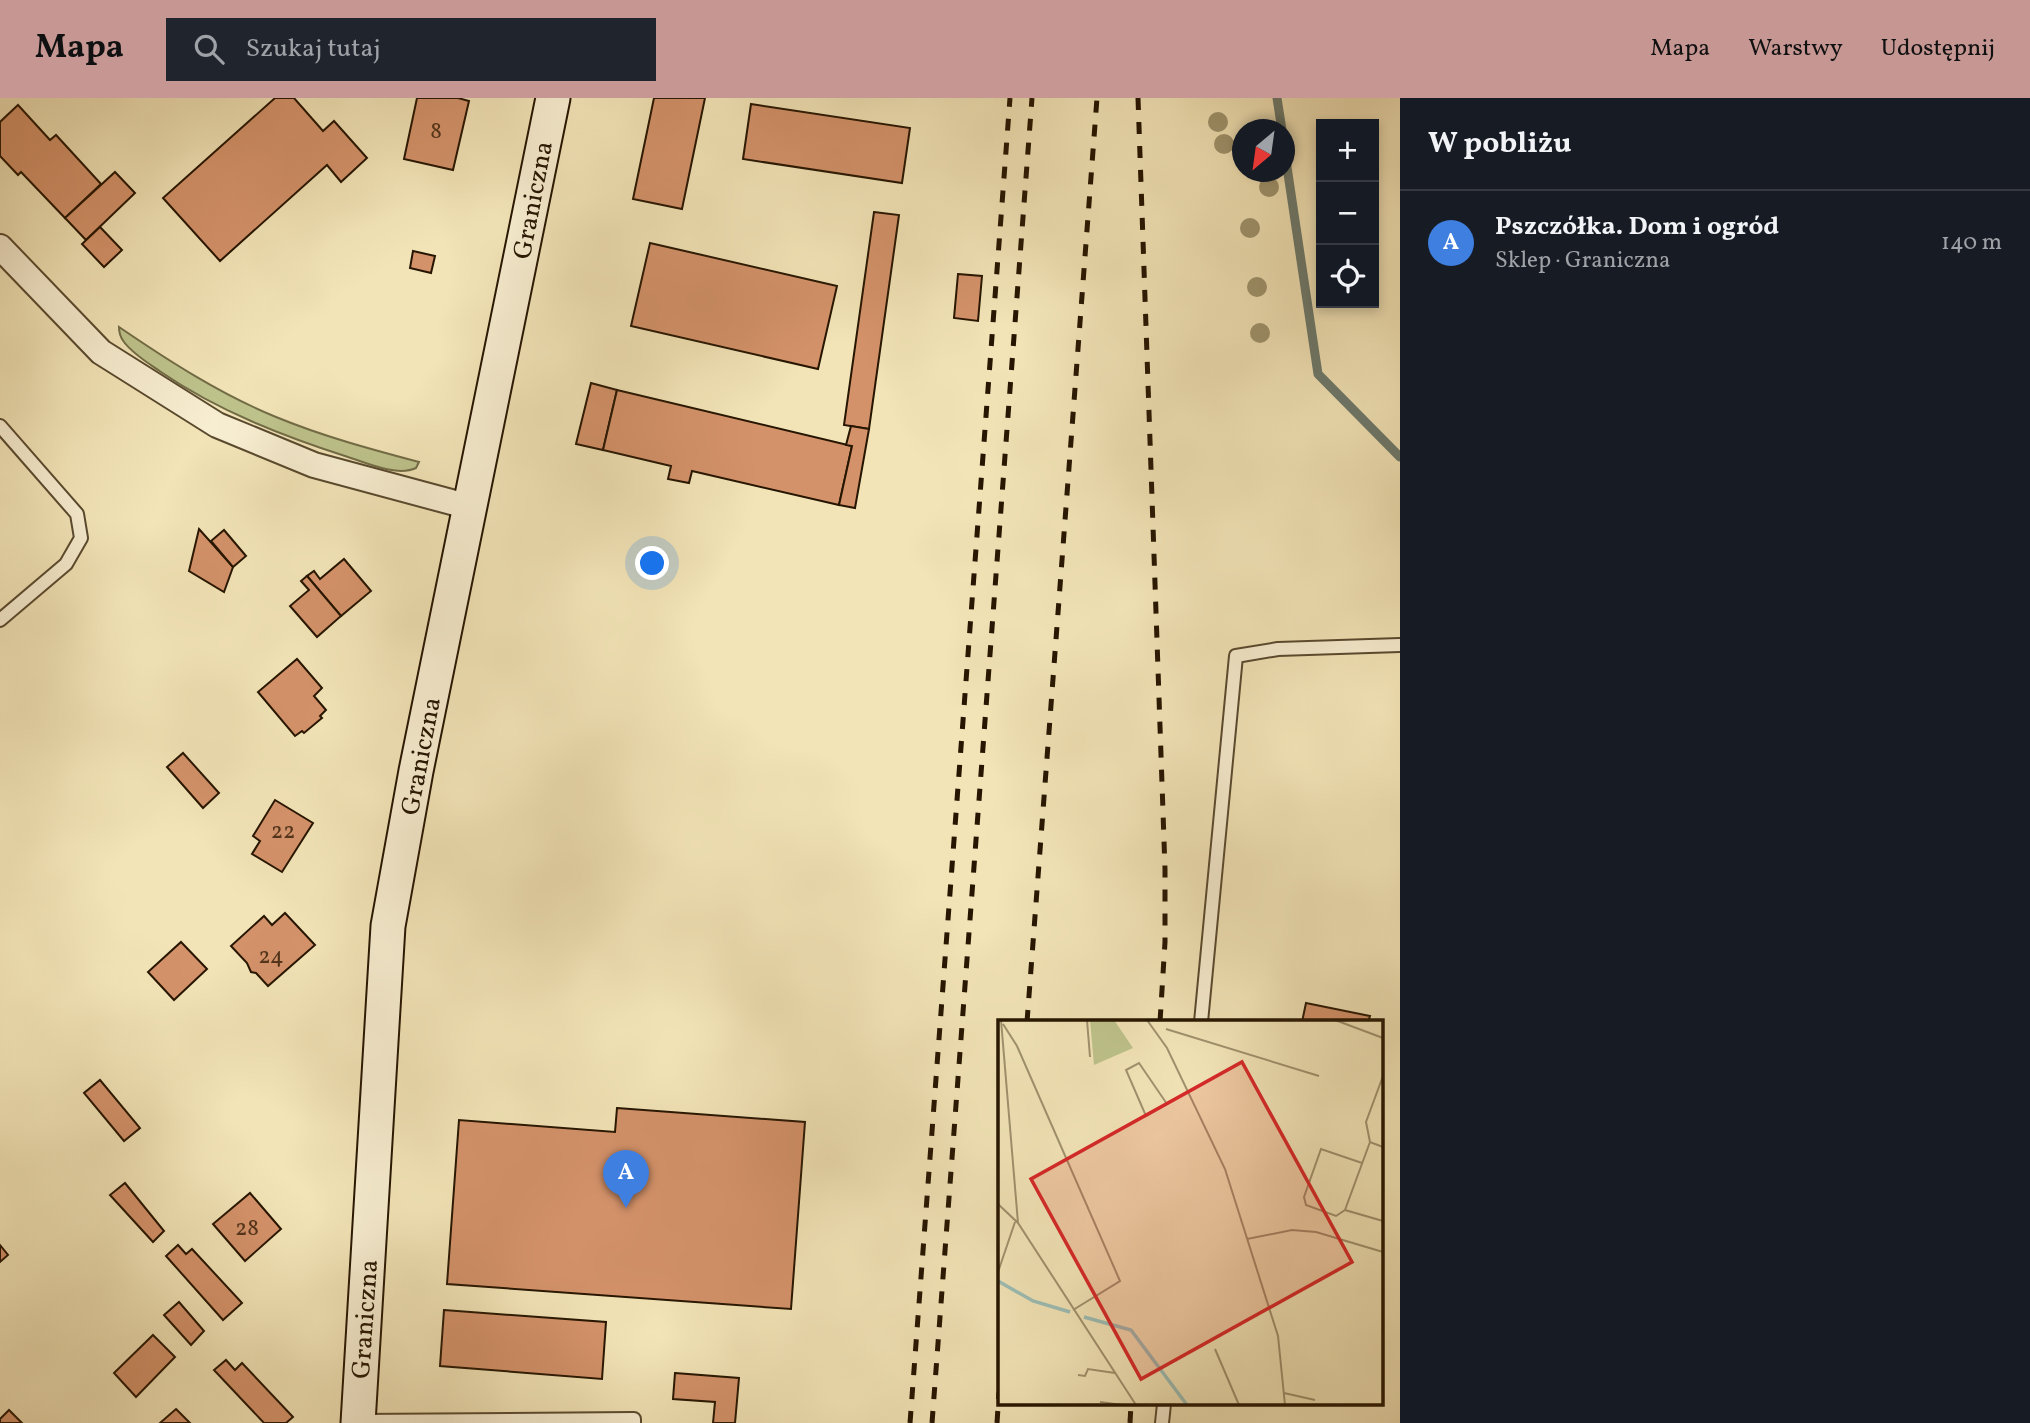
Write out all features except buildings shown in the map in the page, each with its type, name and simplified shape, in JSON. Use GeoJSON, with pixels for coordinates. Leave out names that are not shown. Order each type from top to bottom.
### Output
{"type":"FeatureCollection","features":[{"type":"Feature","properties":{"kind":"street","name":"Graniczna"},"geometry":{"type":"LineString","coordinates":[[358,1422],[388,926],[416,771],[553,98]]}},
{"type":"Feature","properties":{"kind":"street"},"geometry":{"type":"LineString","coordinates":[[0,247],[101,352],[217,425],[314,465],[470,507]]}},
{"type":"Feature","properties":{"kind":"lane"},"geometry":{"type":"LineString","coordinates":[[0,426],[77,514],[81,538],[66,564],[0,620]]}},
{"type":"Feature","properties":{"kind":"lane"},"geometry":{"type":"LineString","coordinates":[[1201,1020],[1236,656],[1278,649],[1400,645]]}},
{"type":"Feature","properties":{"kind":"lane"},"geometry":{"type":"LineString","coordinates":[[358,1422],[634,1419],[634,1423]]}},
{"type":"Feature","properties":{"kind":"green space"},"geometry":{"type":"Polygon","coordinates":[[[119,327],[195,376],[255,408],[329,436],[419,462],[416,468],[408,470],[382,468],[252,421],[205,399],[146,362],[124,342],[119,327]]]}},
{"type":"Feature","properties":{"kind":"waterway"},"geometry":{"type":"LineString","coordinates":[[1277,98],[1280,119]]}},
{"type":"Feature","properties":{"kind":"waterway"},"geometry":{"type":"LineString","coordinates":[[1289,182],[1318,374],[1400,457]]}},
{"type":"Feature","properties":{"kind":"railway"},"geometry":{"type":"LineString","coordinates":[[910,1423],[1010,98]]}},
{"type":"Feature","properties":{"kind":"railway"},"geometry":{"type":"LineString","coordinates":[[932,1423],[1032,98]]}},
{"type":"Feature","properties":{"kind":"railway"},"geometry":{"type":"LineString","coordinates":[[1027,1020],[1097,98]]}},
{"type":"Feature","properties":{"kind":"railway"},"geometry":{"type":"LineString","coordinates":[[1138,98],[1165,869],[1165,942],[1160,1020]]}},
{"type":"Feature","properties":{"kind":"railway"},"geometry":{"type":"LineString","coordinates":[[997,1423],[998,1406]]}},
{"type":"Feature","properties":{"kind":"railway"},"geometry":{"type":"LineString","coordinates":[[1130,1423],[1131,1406]]}},
{"type":"Feature","properties":{"kind":"place","name":"Pszczółka. Dom i ogród"},"geometry":{"type":"Point","coordinates":[626,1208]}}]}
